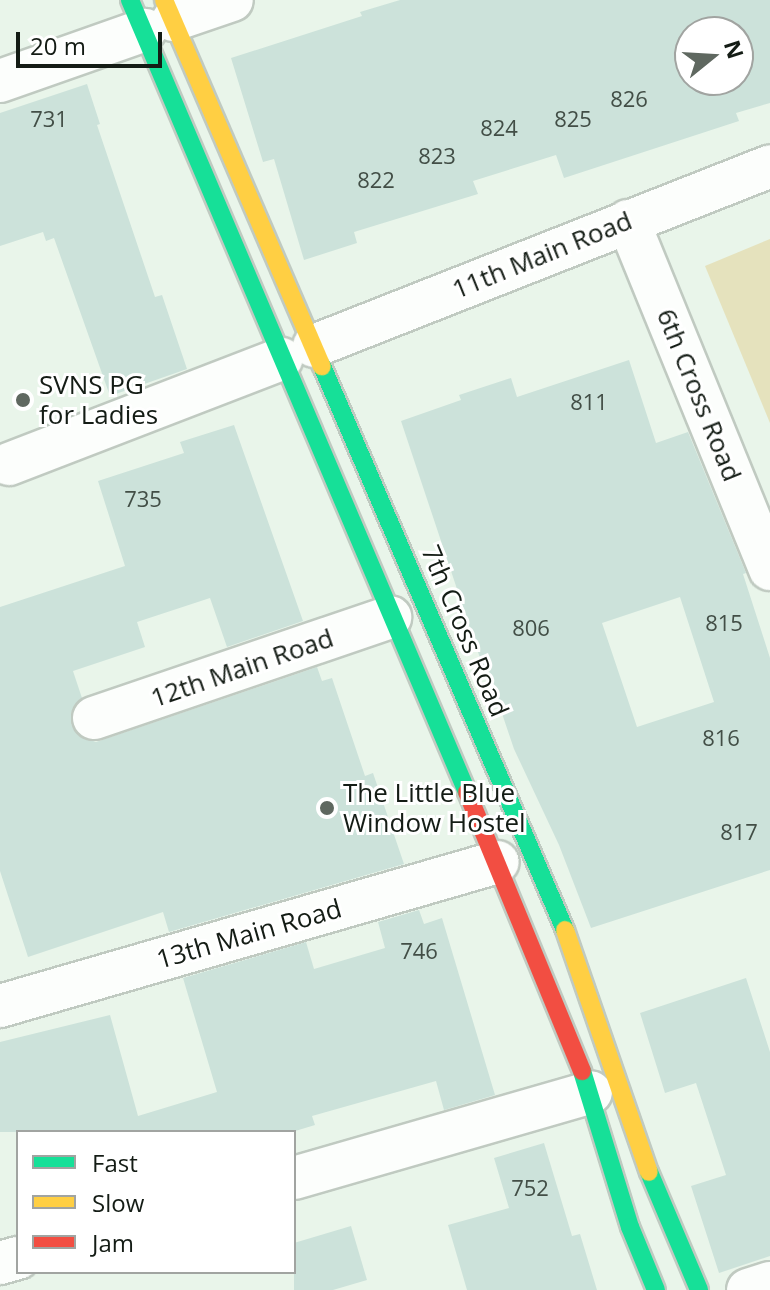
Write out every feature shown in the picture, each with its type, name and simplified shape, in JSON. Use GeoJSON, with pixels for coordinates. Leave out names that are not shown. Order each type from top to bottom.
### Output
{"type":"FeatureCollection","features":[{"type":"Feature","properties":{"kind":"street"},"geometry":{"type":"LineString","coordinates":[[0,81],[153,13],[232,0]]}},
{"type":"Feature","properties":{"kind":"street","name":"7th Cross Road"},"geometry":{"type":"LineString","coordinates":[[153,13],[298,352],[564,927],[664,1214],[699,1290]]}},
{"type":"Feature","properties":{"kind":"street","name":"7th Cross Road"},"geometry":{"type":"LineString","coordinates":[[153,13],[298,352],[390,617],[498,862],[591,1092],[630,1227],[656,1290]]}},
{"type":"Feature","properties":{"kind":"street","name":"11th Main Road"},"geometry":{"type":"LineString","coordinates":[[9,464],[770,166]]}},
{"type":"Feature","properties":{"kind":"street","name":"6th Cross Road"},"geometry":{"type":"LineString","coordinates":[[628,221],[770,569]]}},
{"type":"Feature","properties":{"kind":"street","name":"12th Main Road"},"geometry":{"type":"LineString","coordinates":[[94,718],[390,617]]}},
{"type":"Feature","properties":{"kind":"street","name":"13th Main Road"},"geometry":{"type":"LineString","coordinates":[[2,999],[498,862]]}},
{"type":"Feature","properties":{"kind":"street"},"geometry":{"type":"LineString","coordinates":[[296,1177],[591,1092]]}},
{"type":"Feature","properties":{"kind":"street"},"geometry":{"type":"LineString","coordinates":[[748,1290],[770,1283]]}},
{"type":"Feature","properties":{"kind":"shaded area"},"geometry":{"type":"Polygon","coordinates":[[[770,239],[770,423],[705,266],[770,239]]]}},
{"type":"Feature","properties":{"kind":"building"},"geometry":{"type":"Polygon","coordinates":[[[400,0],[770,0],[770,103],[736,113],[739,121],[564,178],[556,155],[473,181],[478,194],[354,232],[357,243],[304,260],[274,159],[263,162],[231,58],[362,16],[360,12],[400,0]]]}},
{"type":"Feature","properties":{"kind":"building"},"geometry":{"type":"Polygon","coordinates":[[[87,84],[100,124],[97,125],[155,297],[162,295],[187,369],[110,396],[54,238],[46,241],[43,232],[0,246],[0,113],[87,84]]]}},
{"type":"Feature","properties":{"kind":"building"},"geometry":{"type":"Polygon","coordinates":[[[629,360],[656,443],[688,432],[746,573],[743,574],[770,658],[770,870],[591,928],[559,845],[514,749],[490,678],[487,679],[401,421],[461,400],[459,395],[511,378],[517,397],[629,360]],[[680,597],[602,623],[637,727],[714,702],[680,597]]]}},
{"type":"Feature","properties":{"kind":"building"},"geometry":{"type":"Polygon","coordinates":[[[234,425],[303,621],[227,647],[210,598],[137,622],[145,647],[73,671],[82,698],[71,713],[72,726],[79,736],[96,742],[317,667],[322,681],[332,678],[365,776],[373,773],[404,864],[169,932],[163,912],[28,957],[0,871],[0,607],[125,566],[98,481],[184,453],[180,442],[234,425]]]}},
{"type":"Feature","properties":{"kind":"building"},"geometry":{"type":"Polygon","coordinates":[[[419,910],[424,924],[442,918],[495,1095],[444,1110],[436,1081],[312,1116],[315,1125],[296,1131],[0,1132],[0,1042],[110,1015],[138,1116],[217,1092],[183,978],[306,942],[314,969],[385,948],[378,922],[419,910]]]}},
{"type":"Feature","properties":{"kind":"building"},"geometry":{"type":"Polygon","coordinates":[[[746,978],[770,1052],[770,1256],[719,1273],[691,1186],[726,1175],[696,1083],[665,1093],[640,1013],[746,978]]]}},
{"type":"Feature","properties":{"kind":"building"},"geometry":{"type":"Polygon","coordinates":[[[544,1143],[572,1236],[580,1234],[597,1290],[467,1290],[448,1225],[509,1208],[494,1158],[544,1143]]]}},
{"type":"Feature","properties":{"kind":"building"},"geometry":{"type":"Polygon","coordinates":[[[351,1226],[367,1280],[333,1290],[294,1290],[296,1242],[351,1226]]]}},
{"type":"Feature","properties":{"kind":"traffic: fast"},"geometry":{"type":"LineString","coordinates":[[130,0],[467,792]]}},
{"type":"Feature","properties":{"kind":"traffic: fast"},"geometry":{"type":"LineString","coordinates":[[322,366],[565,930]]}},
{"type":"Feature","properties":{"kind":"traffic: fast"},"geometry":{"type":"LineString","coordinates":[[582,1071],[630,1227],[656,1290]]}},
{"type":"Feature","properties":{"kind":"traffic: fast"},"geometry":{"type":"LineString","coordinates":[[649,1172],[699,1290]]}},
{"type":"Feature","properties":{"kind":"traffic: slow"},"geometry":{"type":"LineString","coordinates":[[164,0],[322,366]]}},
{"type":"Feature","properties":{"kind":"traffic: slow"},"geometry":{"type":"LineString","coordinates":[[565,930],[649,1172]]}},
{"type":"Feature","properties":{"kind":"traffic: jam"},"geometry":{"type":"LineString","coordinates":[[467,792],[582,1071]]}},
{"type":"Feature","properties":{"kind":"place","name":"SVNS PG for Ladies"},"geometry":{"type":"Point","coordinates":[23,400]}},
{"type":"Feature","properties":{"kind":"place","name":"The Little Blue Window Hostel"},"geometry":{"type":"Point","coordinates":[327,808]}}]}
